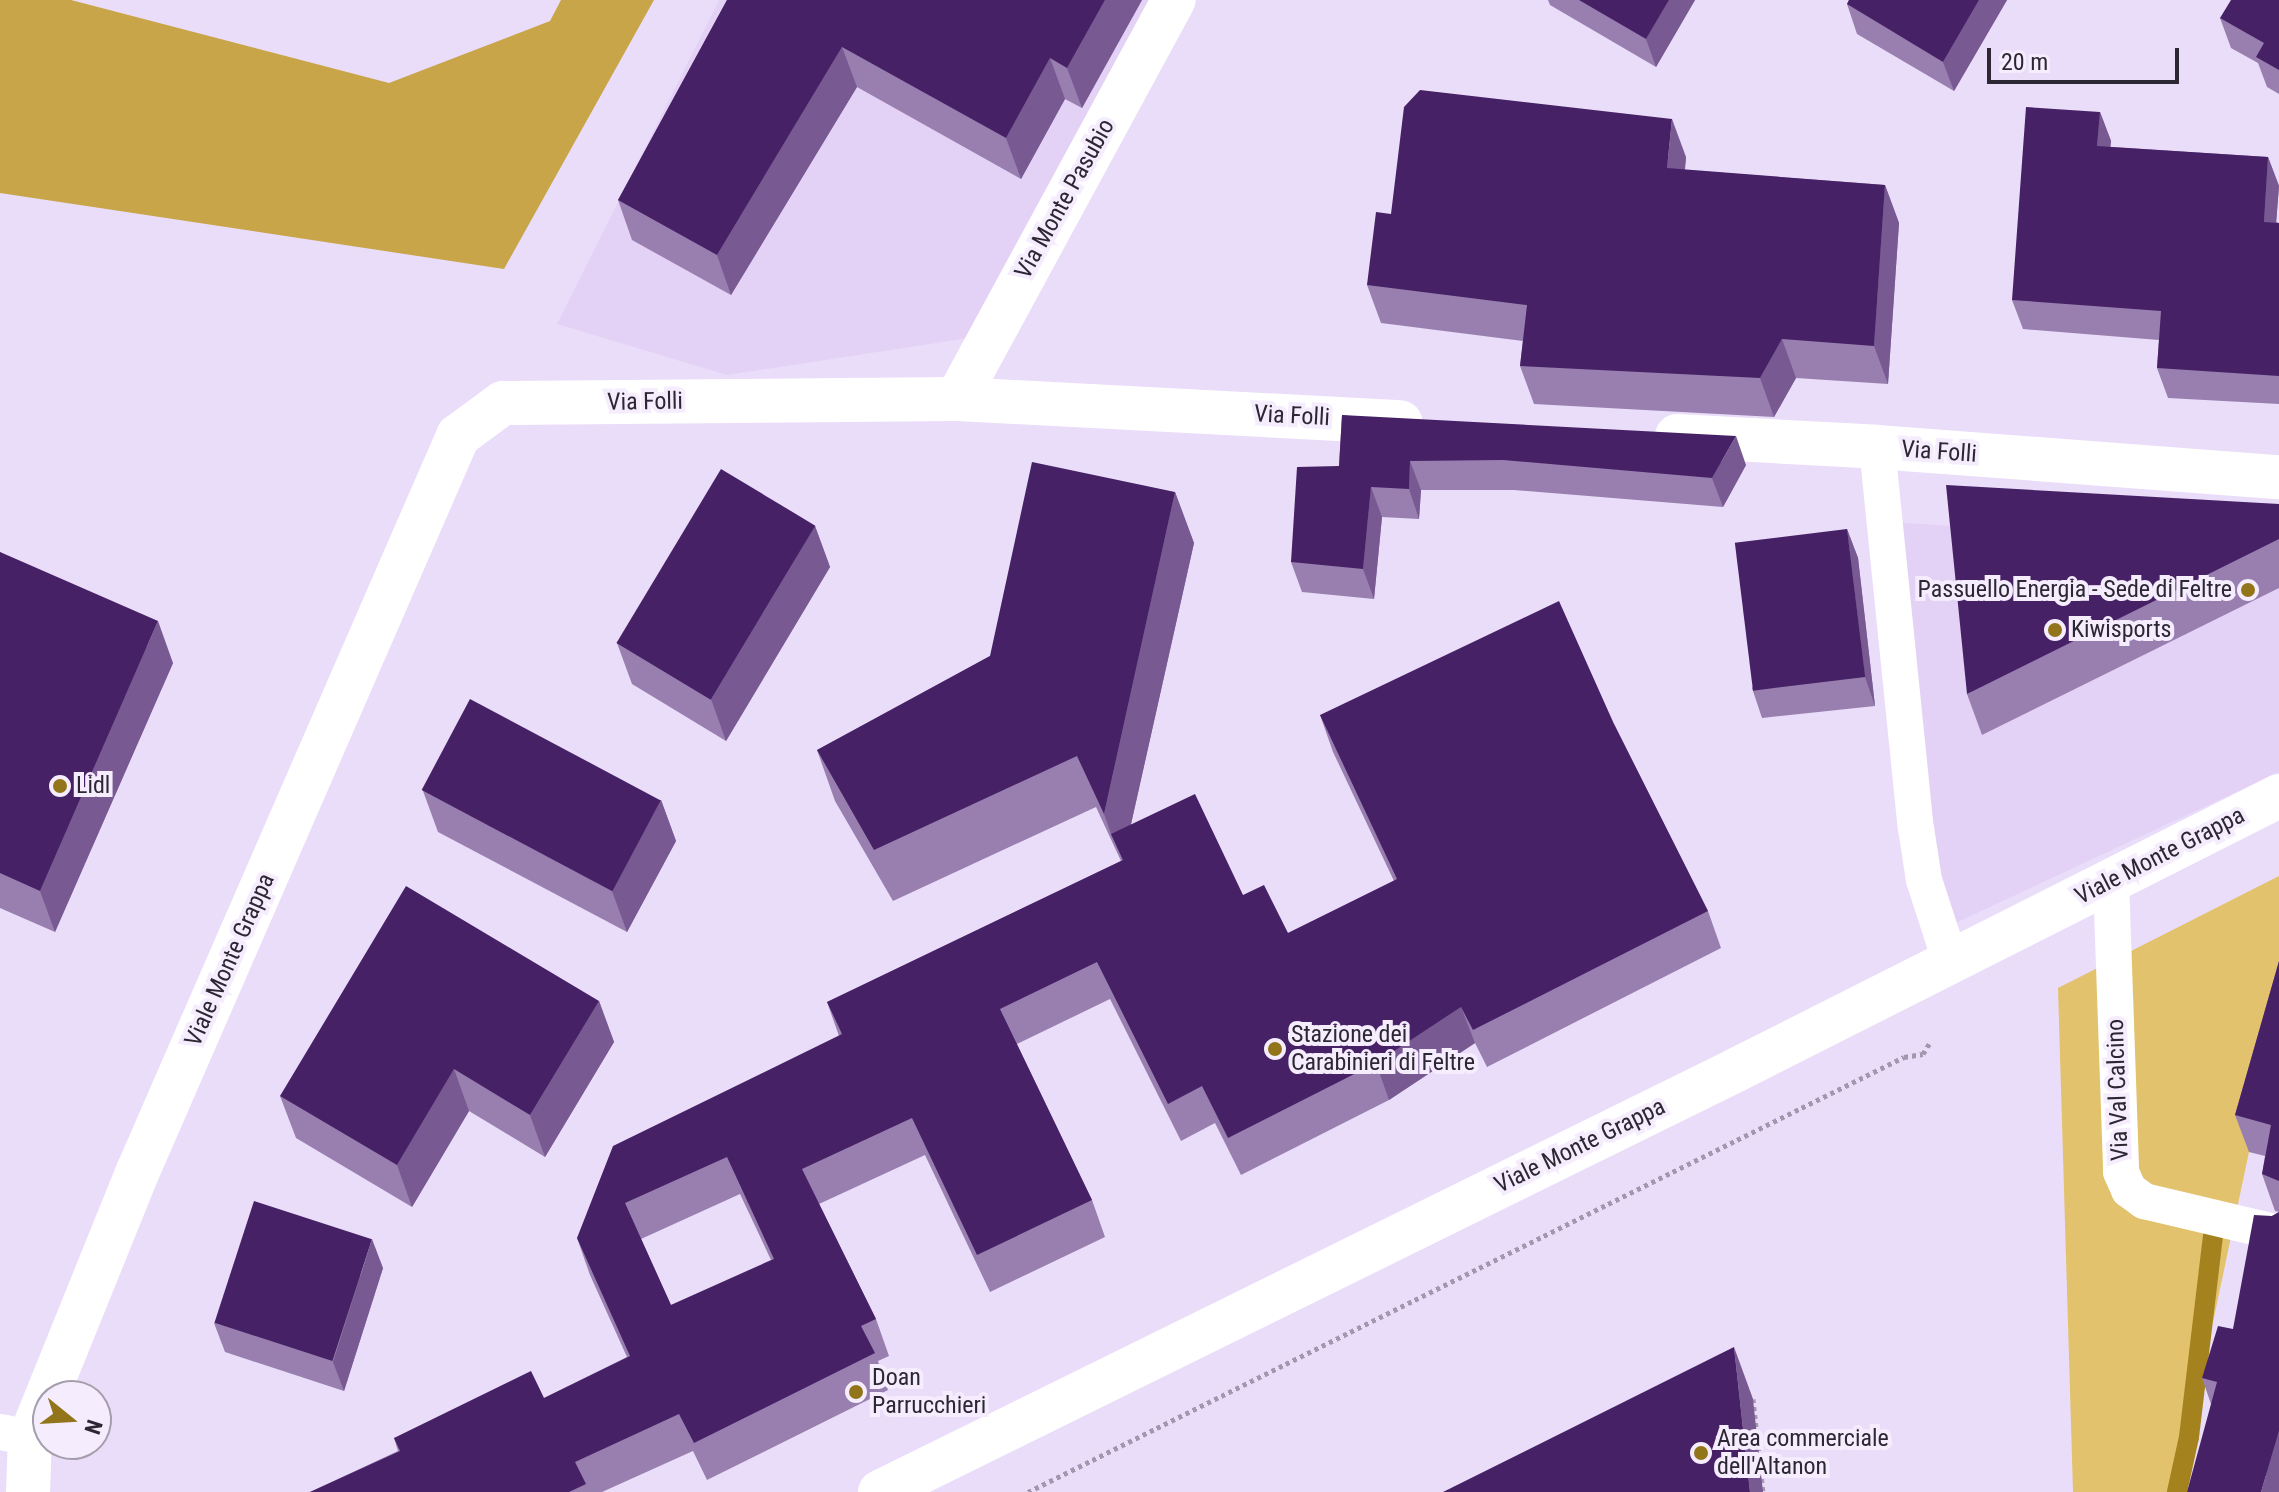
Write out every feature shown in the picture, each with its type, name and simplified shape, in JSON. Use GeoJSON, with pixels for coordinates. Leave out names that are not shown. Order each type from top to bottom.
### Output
{"type":"FeatureCollection","features":[{"type":"Feature","properties":{"kind":"street","name":"Via Monte Pasubio"},"geometry":{"type":"LineString","coordinates":[[957,399],[1174,0]]}},
{"type":"Feature","properties":{"kind":"street","name":"Via Folli"},"geometry":{"type":"LineString","coordinates":[[458,436],[503,403],[957,399],[1433,424]]}},
{"type":"Feature","properties":{"kind":"street","name":"Via Folli"},"geometry":{"type":"LineString","coordinates":[[1639,435],[1877,447],[2279,477]]}},
{"type":"Feature","properties":{"kind":"street","name":"Viale Monte Grappa"},"geometry":{"type":"LineString","coordinates":[[28,1492],[15,1435],[138,1171],[458,436]]}},
{"type":"Feature","properties":{"kind":"street","name":"Viale Monte Grappa"},"geometry":{"type":"LineString","coordinates":[[880,1492],[2279,796]]}},
{"type":"Feature","properties":{"kind":"lane"},"geometry":{"type":"LineString","coordinates":[[1877,447],[1916,828],[1924,880],[1950,960]]}},
{"type":"Feature","properties":{"kind":"lane","name":"Via Val Calcino"},"geometry":{"type":"LineString","coordinates":[[2111,880],[2121,1172],[2129,1190],[2144,1201],[2279,1233]]}},
{"type":"Feature","properties":{"kind":"path"},"geometry":{"type":"LineString","coordinates":[[1028,1492],[1890,1064],[1923,1054],[1929,1044]]}},
{"type":"Feature","properties":{"kind":"path"},"geometry":{"type":"LineString","coordinates":[[1739,1405],[1753,1399],[1763,1492]]}},
{"type":"Feature","properties":{"kind":"shaded area"},"geometry":{"type":"Polygon","coordinates":[[[0,0],[71,0],[389,83],[550,21],[561,0],[654,0],[504,269],[0,193],[0,0]]]}},
{"type":"Feature","properties":{"kind":"shaded area"},"geometry":{"type":"Polygon","coordinates":[[[719,0],[1167,0],[988,335],[727,375],[557,324],[719,0]]]}},
{"type":"Feature","properties":{"kind":"shaded area"},"geometry":{"type":"Polygon","coordinates":[[[1887,522],[2279,545],[2279,772],[1932,934],[1887,522]]]}},
{"type":"Feature","properties":{"kind":"shaded area"},"geometry":{"type":"Polygon","coordinates":[[[2279,876],[2279,1045],[2249,1152],[2177,1492],[2073,1492],[2058,988],[2279,876]]]}},
{"type":"Feature","properties":{"kind":"building"},"geometry":{"type":"Polygon","coordinates":[[[727,0],[1105,0],[1067,68],[1050,58],[1006,138],[842,47],[717,255],[618,200],[727,0]]]}},
{"type":"Feature","properties":{"kind":"building"},"geometry":{"type":"Polygon","coordinates":[[[1579,0],[1669,0],[1646,39],[1579,0]]]}},
{"type":"Feature","properties":{"kind":"building"},"geometry":{"type":"Polygon","coordinates":[[[1849,0],[1979,0],[1943,62],[1847,4],[1849,0]]]}},
{"type":"Feature","properties":{"kind":"building"},"geometry":{"type":"Polygon","coordinates":[[[2231,0],[2279,0],[2279,70],[2256,57],[2264,43],[2220,18],[2231,0]]]}},
{"type":"Feature","properties":{"kind":"building"},"geometry":{"type":"Polygon","coordinates":[[[1420,90],[1672,119],[1667,168],[1885,185],[1874,346],[1782,339],[1760,378],[1520,366],[1527,305],[1367,285],[1376,212],[1391,214],[1404,107],[1420,90]]]}},
{"type":"Feature","properties":{"kind":"building"},"geometry":{"type":"Polygon","coordinates":[[[2026,107],[2100,112],[2097,146],[2268,157],[2264,222],[2279,223],[2279,376],[2157,368],[2161,311],[2012,300],[2026,107]]]}},
{"type":"Feature","properties":{"kind":"building"},"geometry":{"type":"Polygon","coordinates":[[[1342,415],[1736,436],[1712,478],[1503,460],[1410,461],[1409,489],[1371,487],[1363,569],[1291,562],[1297,467],[1339,466],[1342,415]]]}},
{"type":"Feature","properties":{"kind":"building"},"geometry":{"type":"Polygon","coordinates":[[[1032,462],[1175,492],[1104,814],[1077,756],[874,850],[817,750],[990,656],[1032,462]]]}},
{"type":"Feature","properties":{"kind":"building"},"geometry":{"type":"Polygon","coordinates":[[[721,469],[815,526],[711,700],[616,643],[721,469]]]}},
{"type":"Feature","properties":{"kind":"building"},"geometry":{"type":"Polygon","coordinates":[[[1946,485],[2279,504],[2279,539],[1967,694],[1946,485]]]}},
{"type":"Feature","properties":{"kind":"building"},"geometry":{"type":"Polygon","coordinates":[[[1847,529],[1865,677],[1753,691],[1735,543],[1847,529]]]}},
{"type":"Feature","properties":{"kind":"building","name":"Lidl"},"geometry":{"type":"Polygon","coordinates":[[[0,552],[158,621],[40,891],[0,873],[0,552]]]}},
{"type":"Feature","properties":{"kind":"building"},"geometry":{"type":"Polygon","coordinates":[[[1559,601],[1614,724],[1708,911],[1473,1030],[1461,1007],[1376,1063],[1228,1138],[1202,1086],[1168,1104],[1097,962],[1000,1009],[1092,1200],[977,1255],[912,1118],[802,1169],[876,1319],[861,1326],[875,1353],[694,1443],[679,1414],[575,1462],[586,1484],[569,1492],[310,1492],[400,1451],[394,1438],[531,1371],[544,1398],[630,1356],[577,1238],[613,1146],[842,1034],[827,1002],[1123,860],[1111,834],[1195,794],[1243,895],[1264,885],[1288,933],[1397,879],[1320,715],[1559,601]],[[727,1157],[625,1203],[671,1305],[774,1259],[727,1157]]]}},
{"type":"Feature","properties":{"kind":"building"},"geometry":{"type":"Polygon","coordinates":[[[470,699],[661,800],[612,891],[422,790],[470,699]]]}},
{"type":"Feature","properties":{"kind":"building"},"geometry":{"type":"Polygon","coordinates":[[[406,886],[599,1001],[530,1115],[454,1069],[397,1165],[280,1096],[406,886]]]}},
{"type":"Feature","properties":{"kind":"building"},"geometry":{"type":"Polygon","coordinates":[[[2279,961],[2279,1181],[2262,1174],[2271,1125],[2235,1115],[2279,961]]]}},
{"type":"Feature","properties":{"kind":"building"},"geometry":{"type":"Polygon","coordinates":[[[254,1201],[372,1239],[332,1361],[214,1323],[254,1201]]]}},
{"type":"Feature","properties":{"kind":"building"},"geometry":{"type":"Polygon","coordinates":[[[2279,1212],[2279,1431],[2261,1492],[2187,1492],[2217,1382],[2202,1378],[2218,1326],[2233,1329],[2254,1215],[2272,1216],[2279,1212]]]}},
{"type":"Feature","properties":{"kind":"building"},"geometry":{"type":"Polygon","coordinates":[[[1734,1347],[1750,1492],[1443,1492],[1734,1347]]]}},
{"type":"Feature","properties":{"kind":"waterway"},"geometry":{"type":"LineString","coordinates":[[2177,1492],[2189,1437],[2213,1235]]}},
{"type":"Feature","properties":{"kind":"place","name":"Passuello Energia - Sede di Feltre"},"geometry":{"type":"Point","coordinates":[2248,590]}},
{"type":"Feature","properties":{"kind":"place","name":"Kiwisports"},"geometry":{"type":"Point","coordinates":[2055,630]}},
{"type":"Feature","properties":{"kind":"place","name":"Lidl"},"geometry":{"type":"Point","coordinates":[60,786]}},
{"type":"Feature","properties":{"kind":"place","name":"Stazione dei Carabinieri di Feltre"},"geometry":{"type":"Point","coordinates":[1275,1049]}},
{"type":"Feature","properties":{"kind":"place","name":"Doan Parrucchieri"},"geometry":{"type":"Point","coordinates":[856,1392]}},
{"type":"Feature","properties":{"kind":"place","name":"Area commerciale dell'Altanon"},"geometry":{"type":"Point","coordinates":[1701,1453]}}]}
